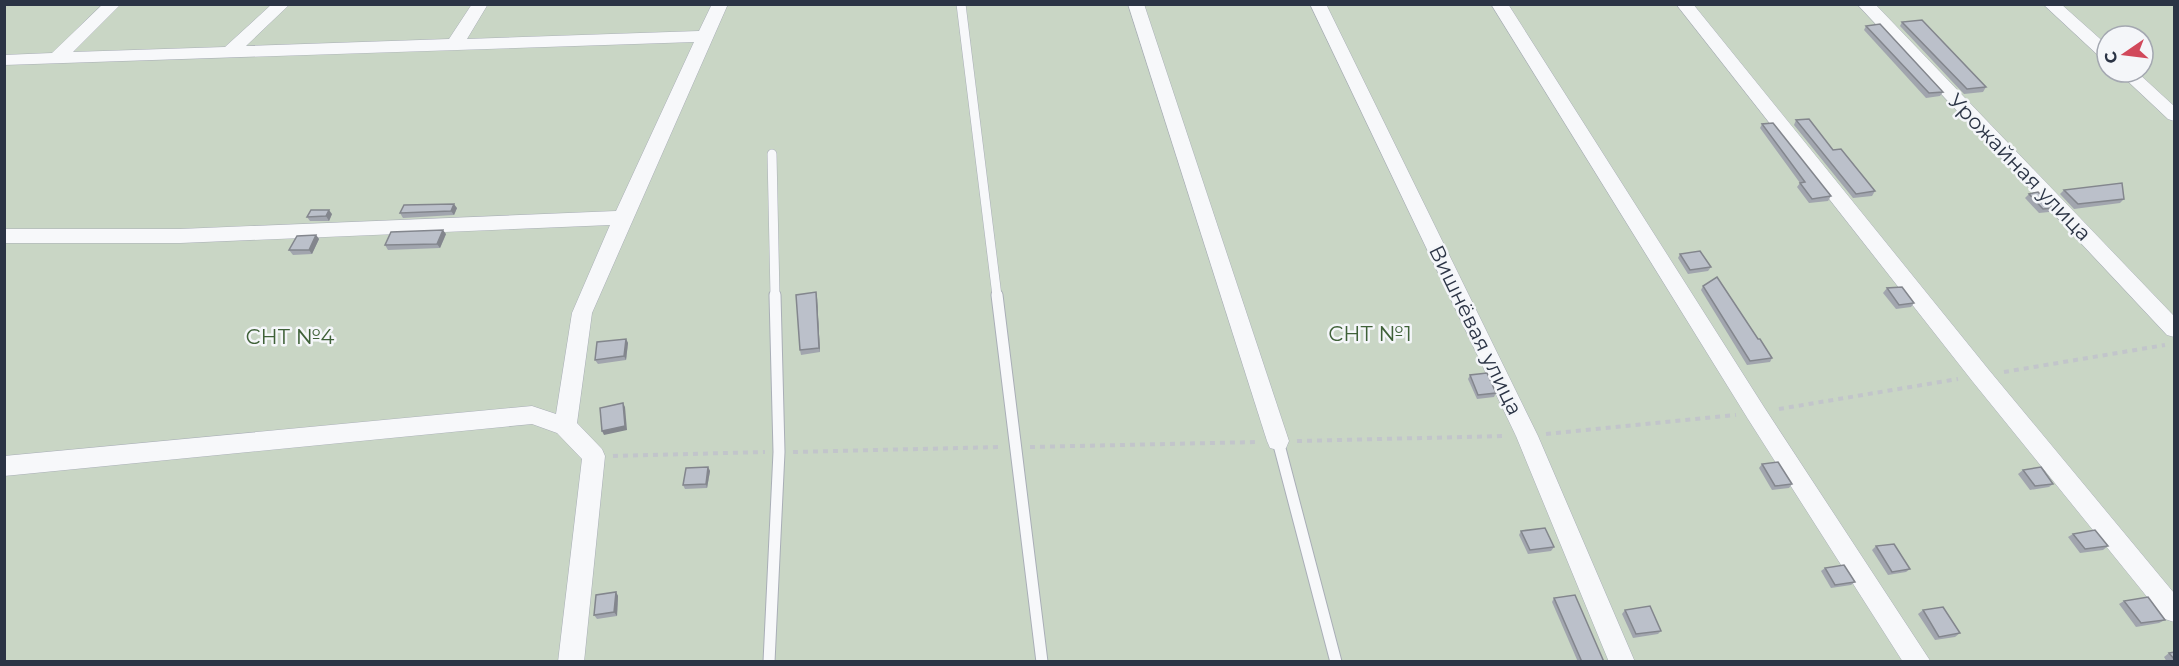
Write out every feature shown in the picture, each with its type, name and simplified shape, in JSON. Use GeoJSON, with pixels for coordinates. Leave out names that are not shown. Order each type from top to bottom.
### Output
{"type":"FeatureCollection","features":[{"type":"Feature","properties":{"kind":"street"},"geometry":{"type":"LineString","coordinates":[[57,58],[113,4]]}},
{"type":"Feature","properties":{"kind":"street"},"geometry":{"type":"LineString","coordinates":[[230,52],[282,4]]}},
{"type":"Feature","properties":{"kind":"street"},"geometry":{"type":"LineString","coordinates":[[454,44],[480,4]]}},
{"type":"Feature","properties":{"kind":"street"},"geometry":{"type":"LineString","coordinates":[[565,426],[582,313],[720,4]]}},
{"type":"Feature","properties":{"kind":"street"},"geometry":{"type":"LineString","coordinates":[[1136,4],[1278,441]]}},
{"type":"Feature","properties":{"kind":"street","name":"Вишнёвая улица"},"geometry":{"type":"LineString","coordinates":[[1318,4],[1527,436],[1622,662]]}},
{"type":"Feature","properties":{"kind":"street"},"geometry":{"type":"LineString","coordinates":[[1499,4],[1756,413],[1918,662]]}},
{"type":"Feature","properties":{"kind":"street"},"geometry":{"type":"LineString","coordinates":[[1684,4],[1981,376],[2175,611]]}},
{"type":"Feature","properties":{"kind":"street","name":"Урожайная улица"},"geometry":{"type":"LineString","coordinates":[[1865,4],[2175,329]]}},
{"type":"Feature","properties":{"kind":"street"},"geometry":{"type":"LineString","coordinates":[[2051,4],[2095,43]]}},
{"type":"Feature","properties":{"kind":"street"},"geometry":{"type":"LineString","coordinates":[[4,60],[705,36]]}},
{"type":"Feature","properties":{"kind":"street"},"geometry":{"type":"LineString","coordinates":[[2140,84],[2175,115]]}},
{"type":"Feature","properties":{"kind":"street"},"geometry":{"type":"LineString","coordinates":[[4,236],[180,236],[623,218]]}},
{"type":"Feature","properties":{"kind":"street"},"geometry":{"type":"LineString","coordinates":[[4,466],[532,415],[565,426],[594,456],[571,662]]}},
{"type":"Feature","properties":{"kind":"lane"},"geometry":{"type":"LineString","coordinates":[[961,4],[1042,662]]}},
{"type":"Feature","properties":{"kind":"lane"},"geometry":{"type":"LineString","coordinates":[[769,662],[779,452],[772,154]]}},
{"type":"Feature","properties":{"kind":"lane"},"geometry":{"type":"LineString","coordinates":[[1278,441],[1336,662]]}},
{"type":"Feature","properties":{"kind":"path"},"geometry":{"type":"LineString","coordinates":[[594,456],[1527,436],[1756,413],[2175,343]]}},
{"type":"Feature","properties":{"kind":"green space","name":"СНТ №1"},"geometry":{"type":"Polygon","coordinates":[[[4,5],[2174,5],[2174,661],[5,661],[4,5]]]}},
{"type":"Feature","properties":{"kind":"building"},"geometry":{"type":"Polygon","coordinates":[[[1922,20],[1986,87],[1967,89],[1902,22],[1922,20]]]}},
{"type":"Feature","properties":{"kind":"building"},"geometry":{"type":"Polygon","coordinates":[[[1880,24],[1943,92],[1929,93],[1866,26],[1880,24]]]}},
{"type":"Feature","properties":{"kind":"building"},"geometry":{"type":"Polygon","coordinates":[[[1809,119],[1833,150],[1841,149],[1875,191],[1856,194],[1796,120],[1809,119]]]}},
{"type":"Feature","properties":{"kind":"building"},"geometry":{"type":"Polygon","coordinates":[[[1773,123],[1831,196],[1812,199],[1800,183],[1805,182],[1762,124],[1773,123]]]}},
{"type":"Feature","properties":{"kind":"building"},"geometry":{"type":"Polygon","coordinates":[[[2122,183],[2124,199],[2078,204],[2064,190],[2122,183]]]}},
{"type":"Feature","properties":{"kind":"building"},"geometry":{"type":"Polygon","coordinates":[[[2038,192],[2053,208],[2043,209],[2029,194],[2038,192]]]}},
{"type":"Feature","properties":{"kind":"building"},"geometry":{"type":"Polygon","coordinates":[[[454,204],[451,211],[400,213],[404,205],[454,204]]]}},
{"type":"Feature","properties":{"kind":"building"},"geometry":{"type":"Polygon","coordinates":[[[311,210],[329,210],[326,216],[307,217],[311,210]]]}},
{"type":"Feature","properties":{"kind":"building"},"geometry":{"type":"Polygon","coordinates":[[[443,230],[437,244],[385,245],[391,232],[443,230]]]}},
{"type":"Feature","properties":{"kind":"building"},"geometry":{"type":"Polygon","coordinates":[[[316,235],[309,250],[289,250],[297,236],[316,235]]]}},
{"type":"Feature","properties":{"kind":"building"},"geometry":{"type":"Polygon","coordinates":[[[1700,251],[1711,267],[1690,270],[1680,254],[1700,251]]]}},
{"type":"Feature","properties":{"kind":"building"},"geometry":{"type":"Polygon","coordinates":[[[1717,277],[1772,358],[1750,361],[1703,286],[1717,277]]]}},
{"type":"Feature","properties":{"kind":"building"},"geometry":{"type":"Polygon","coordinates":[[[1902,287],[1914,303],[1899,305],[1887,288],[1902,287]]]}},
{"type":"Feature","properties":{"kind":"building"},"geometry":{"type":"Polygon","coordinates":[[[816,292],[819,348],[800,350],[796,295],[816,292]]]}},
{"type":"Feature","properties":{"kind":"building"},"geometry":{"type":"Polygon","coordinates":[[[626,339],[624,356],[595,360],[597,342],[626,339]]]}},
{"type":"Feature","properties":{"kind":"building"},"geometry":{"type":"Polygon","coordinates":[[[1487,373],[1496,393],[1478,395],[1470,375],[1487,373]]]}},
{"type":"Feature","properties":{"kind":"building"},"geometry":{"type":"Polygon","coordinates":[[[623,403],[625,426],[602,431],[600,408],[623,403]]]}},
{"type":"Feature","properties":{"kind":"building"},"geometry":{"type":"Polygon","coordinates":[[[1778,462],[1792,484],[1775,486],[1762,464],[1778,462]]]}},
{"type":"Feature","properties":{"kind":"building"},"geometry":{"type":"Polygon","coordinates":[[[708,467],[706,484],[683,485],[686,468],[708,467]]]}},
{"type":"Feature","properties":{"kind":"building"},"geometry":{"type":"Polygon","coordinates":[[[2041,467],[2053,484],[2035,486],[2023,470],[2041,467]]]}},
{"type":"Feature","properties":{"kind":"building"},"geometry":{"type":"Polygon","coordinates":[[[1545,528],[1554,547],[1530,550],[1521,531],[1545,528]]]}},
{"type":"Feature","properties":{"kind":"building"},"geometry":{"type":"Polygon","coordinates":[[[2095,530],[2108,546],[2085,549],[2073,534],[2095,530]]]}},
{"type":"Feature","properties":{"kind":"building"},"geometry":{"type":"Polygon","coordinates":[[[1894,544],[1910,569],[1892,572],[1876,546],[1894,544]]]}},
{"type":"Feature","properties":{"kind":"building"},"geometry":{"type":"Polygon","coordinates":[[[1844,565],[1855,582],[1835,585],[1825,568],[1844,565]]]}},
{"type":"Feature","properties":{"kind":"building"},"geometry":{"type":"Polygon","coordinates":[[[616,592],[614,612],[594,615],[596,595],[616,592]]]}},
{"type":"Feature","properties":{"kind":"building"},"geometry":{"type":"Polygon","coordinates":[[[1575,595],[1604,662],[1582,662],[1554,598],[1575,595]]]}},
{"type":"Feature","properties":{"kind":"building"},"geometry":{"type":"Polygon","coordinates":[[[2148,597],[2165,620],[2141,623],[2124,601],[2148,597]]]}},
{"type":"Feature","properties":{"kind":"building"},"geometry":{"type":"Polygon","coordinates":[[[1650,606],[1661,631],[1636,634],[1625,610],[1650,606]]]}},
{"type":"Feature","properties":{"kind":"building"},"geometry":{"type":"Polygon","coordinates":[[[1943,607],[1960,633],[1939,637],[1923,610],[1943,607]]]}},
{"type":"Feature","properties":{"kind":"building"},"geometry":{"type":"Polygon","coordinates":[[[2175,652],[2175,660],[2169,653],[2175,652]]]}},
{"type":"Feature","properties":{"kind":"park label","name":"СНТ №4"},"geometry":{"type":"Point","coordinates":[290,336]}}]}
